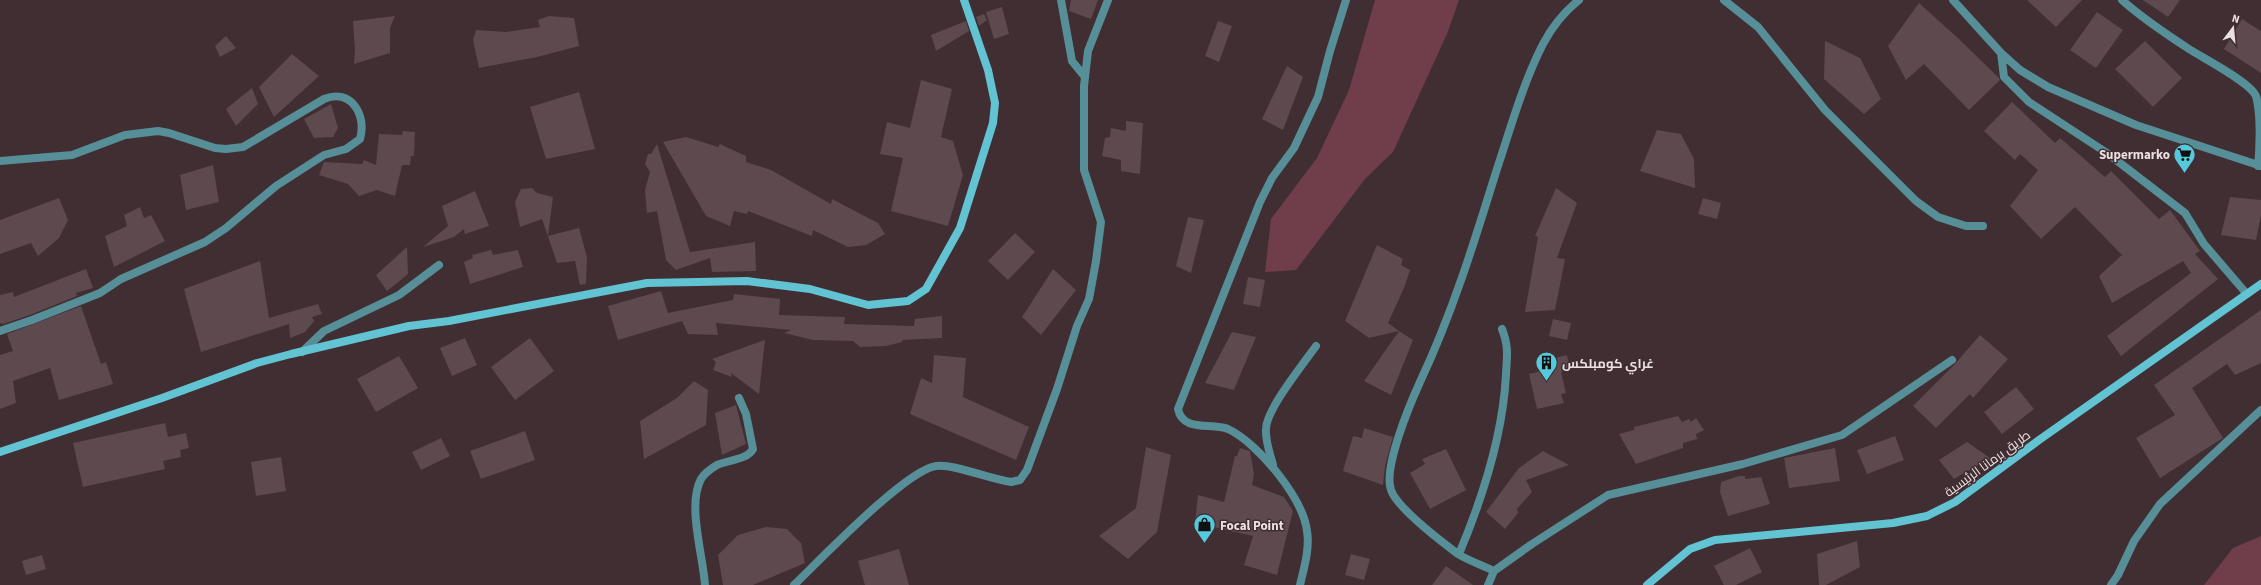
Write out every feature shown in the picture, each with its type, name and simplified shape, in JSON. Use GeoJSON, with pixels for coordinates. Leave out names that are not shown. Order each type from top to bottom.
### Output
{"type":"FeatureCollection","features":[{"type":"Feature","properties":{"kind":"street"},"geometry":{"type":"LineString","coordinates":[[0,452],[117,414],[257,363],[409,326],[449,321],[647,283],[747,281],[810,289],[868,305],[908,301],[917,297],[926,289],[935,276],[960,228],[994,123],[995,103],[988,70],[964,0]]}},
{"type":"Feature","properties":{"kind":"street"},"geometry":{"type":"LineString","coordinates":[[1061,0],[1072,61],[1085,77]]}},
{"type":"Feature","properties":{"kind":"street"},"geometry":{"type":"LineString","coordinates":[[794,585],[846,534],[899,487],[929,468],[944,466],[1011,482],[1020,480],[1027,470],[1057,389],[1076,326],[1088,299],[1100,241],[1100,222],[1084,170],[1085,77],[1088,51],[1108,0]]}},
{"type":"Feature","properties":{"kind":"street"},"geometry":{"type":"LineString","coordinates":[[1273,465],[1249,443],[1227,429],[1197,426],[1180,416],[1178,409],[1260,202],[1272,178],[1294,148],[1318,97],[1330,51],[1346,0]]}},
{"type":"Feature","properties":{"kind":"street"},"geometry":{"type":"LineString","coordinates":[[1494,571],[1459,554],[1402,508],[1390,489],[1392,467],[1397,441],[1412,399],[1435,352],[1460,286],[1507,138],[1533,67],[1544,43],[1563,13],[1579,0]]}},
{"type":"Feature","properties":{"kind":"street"},"geometry":{"type":"LineString","coordinates":[[1724,0],[1758,27],[1826,110],[1916,201],[1938,217],[1966,226],[1983,226]]}},
{"type":"Feature","properties":{"kind":"street"},"geometry":{"type":"LineString","coordinates":[[1953,0],[2000,53],[2031,77],[2048,87],[2136,125],[2259,166],[2259,106],[2256,95],[2246,84],[2187,48],[2122,0]]}},
{"type":"Feature","properties":{"kind":"street"},"geometry":{"type":"LineString","coordinates":[[2000,53],[2004,77],[2029,102],[2107,152],[2185,213],[2204,244],[2246,292]]}},
{"type":"Feature","properties":{"kind":"street"},"geometry":{"type":"LineString","coordinates":[[0,161],[72,156],[125,135],[158,132],[169,133],[215,148],[226,149],[243,146],[324,99],[336,95],[347,98],[357,110],[362,125],[360,139],[356,143],[346,149],[324,155],[282,182],[226,228],[205,242],[121,279],[100,293],[32,320],[0,330]]}},
{"type":"Feature","properties":{"kind":"street"},"geometry":{"type":"LineString","coordinates":[[302,352],[324,331],[399,295],[439,265]]}},
{"type":"Feature","properties":{"kind":"street","name":"طريق برمانا الرئيسية"},"geometry":{"type":"LineString","coordinates":[[1647,585],[1690,550],[1715,540],[1893,523],[1927,516],[1955,502],[2246,292],[2261,284]]}},
{"type":"Feature","properties":{"kind":"street"},"geometry":{"type":"LineString","coordinates":[[1459,554],[1484,487],[1502,420],[1508,345],[1502,329]]}},
{"type":"Feature","properties":{"kind":"street"},"geometry":{"type":"LineString","coordinates":[[1300,585],[1308,543],[1307,530],[1291,495],[1273,465],[1266,442],[1265,428],[1270,413],[1316,346]]}},
{"type":"Feature","properties":{"kind":"street"},"geometry":{"type":"LineString","coordinates":[[1488,585],[1494,571],[1538,540],[1608,495],[1743,464],[1842,435],[1952,360]]}},
{"type":"Feature","properties":{"kind":"street"},"geometry":{"type":"LineString","coordinates":[[705,585],[695,506],[697,488],[702,477],[717,465],[749,454],[753,449],[746,414],[739,398]]}},
{"type":"Feature","properties":{"kind":"street"},"geometry":{"type":"LineString","coordinates":[[2111,585],[2118,575],[2134,541],[2160,504],[2261,410]]}},
{"type":"Feature","properties":{"kind":"shaded area"},"geometry":{"type":"Polygon","coordinates":[[[1375,0],[1459,0],[1447,34],[1393,152],[1365,179],[1296,270],[1265,272],[1271,219],[1317,158],[1349,90],[1375,0]]]}},
{"type":"Feature","properties":{"kind":"shaded area"},"geometry":{"type":"Polygon","coordinates":[[[2261,536],[2261,585],[2204,585],[2233,548],[2261,536]]]}},
{"type":"Feature","properties":{"kind":"building"},"geometry":{"type":"Polygon","coordinates":[[[1071,0],[1098,0],[1091,19],[1069,11],[1071,0]]]}},
{"type":"Feature","properties":{"kind":"building"},"geometry":{"type":"Polygon","coordinates":[[[2027,0],[2082,0],[2056,27],[2027,0]]]}},
{"type":"Feature","properties":{"kind":"building"},"geometry":{"type":"Polygon","coordinates":[[[2143,0],[2180,0],[2168,17],[2143,0]]]}},
{"type":"Feature","properties":{"kind":"building"},"geometry":{"type":"Polygon","coordinates":[[[1919,3],[1960,40],[2000,80],[1969,110],[1924,64],[1906,80],[1888,46],[1919,3]]]}},
{"type":"Feature","properties":{"kind":"building"},"geometry":{"type":"Polygon","coordinates":[[[1002,7],[1009,34],[994,39],[986,12],[1002,7]]]}},
{"type":"Feature","properties":{"kind":"building"},"geometry":{"type":"Polygon","coordinates":[[[2097,12],[2123,30],[2096,68],[2070,50],[2097,12]]]}},
{"type":"Feature","properties":{"kind":"building"},"geometry":{"type":"Polygon","coordinates":[[[984,14],[987,20],[979,26],[976,17],[984,14]]]}},
{"type":"Feature","properties":{"kind":"building"},"geometry":{"type":"Polygon","coordinates":[[[395,16],[390,28],[390,53],[354,64],[355,50],[353,21],[395,16]]]}},
{"type":"Feature","properties":{"kind":"building"},"geometry":{"type":"Polygon","coordinates":[[[549,16],[574,18],[579,46],[537,57],[479,68],[473,40],[476,30],[506,32],[540,27],[538,20],[549,16]]]}},
{"type":"Feature","properties":{"kind":"building"},"geometry":{"type":"Polygon","coordinates":[[[2242,19],[2261,31],[2261,73],[2224,49],[2242,19]]]}},
{"type":"Feature","properties":{"kind":"building"},"geometry":{"type":"Polygon","coordinates":[[[966,21],[969,31],[936,51],[931,35],[966,21]]]}},
{"type":"Feature","properties":{"kind":"building"},"geometry":{"type":"Polygon","coordinates":[[[1218,21],[1232,26],[1219,62],[1205,56],[1218,21]]]}},
{"type":"Feature","properties":{"kind":"building"},"geometry":{"type":"Polygon","coordinates":[[[226,36],[236,48],[220,57],[215,46],[226,36]]]}},
{"type":"Feature","properties":{"kind":"building"},"geometry":{"type":"Polygon","coordinates":[[[1825,41],[1860,58],[1881,99],[1864,114],[1824,79],[1825,41]]]}},
{"type":"Feature","properties":{"kind":"building"},"geometry":{"type":"Polygon","coordinates":[[[2145,41],[2182,78],[2153,107],[2115,69],[2145,41]]]}},
{"type":"Feature","properties":{"kind":"building"},"geometry":{"type":"Polygon","coordinates":[[[292,54],[319,76],[274,117],[259,87],[292,54]]]}},
{"type":"Feature","properties":{"kind":"building"},"geometry":{"type":"Polygon","coordinates":[[[1287,66],[1303,77],[1283,130],[1262,119],[1287,66]]]}},
{"type":"Feature","properties":{"kind":"building"},"geometry":{"type":"Polygon","coordinates":[[[921,80],[952,89],[941,137],[953,141],[963,175],[948,226],[891,211],[903,158],[880,154],[887,122],[910,128],[921,80]]]}},
{"type":"Feature","properties":{"kind":"building"},"geometry":{"type":"Polygon","coordinates":[[[252,88],[258,104],[236,126],[226,109],[252,88]]]}},
{"type":"Feature","properties":{"kind":"building"},"geometry":{"type":"Polygon","coordinates":[[[579,92],[595,149],[546,159],[530,107],[579,92]]]}},
{"type":"Feature","properties":{"kind":"building"},"geometry":{"type":"Polygon","coordinates":[[[2012,102],[2055,143],[2060,138],[2105,177],[2111,171],[2159,219],[2170,210],[2200,251],[2195,254],[2218,279],[2121,356],[2107,336],[2191,273],[2183,261],[2112,303],[2099,276],[2122,255],[2075,207],[2041,239],[2010,206],[2038,170],[2020,154],[2015,160],[1984,131],[2012,102]]]}},
{"type":"Feature","properties":{"kind":"building"},"geometry":{"type":"Polygon","coordinates":[[[331,104],[338,128],[333,137],[314,138],[304,119],[331,104]]]}},
{"type":"Feature","properties":{"kind":"building"},"geometry":{"type":"Polygon","coordinates":[[[1126,121],[1143,123],[1140,174],[1121,171],[1121,160],[1102,156],[1105,138],[1110,137],[1111,128],[1126,131],[1126,121]]]}},
{"type":"Feature","properties":{"kind":"building"},"geometry":{"type":"Polygon","coordinates":[[[1657,130],[1681,134],[1694,159],[1695,188],[1640,171],[1657,130]]]}},
{"type":"Feature","properties":{"kind":"building"},"geometry":{"type":"Polygon","coordinates":[[[403,131],[415,132],[414,156],[411,156],[410,165],[402,165],[395,196],[377,190],[359,196],[348,184],[319,175],[324,162],[362,164],[364,160],[376,165],[379,134],[402,135],[403,131]]]}},
{"type":"Feature","properties":{"kind":"building"},"geometry":{"type":"Polygon","coordinates":[[[686,137],[718,147],[720,144],[746,156],[746,162],[771,170],[831,204],[832,199],[878,223],[885,234],[866,245],[848,247],[813,230],[812,236],[748,211],[747,214],[734,211],[730,226],[706,216],[663,142],[686,137]]]}},
{"type":"Feature","properties":{"kind":"building"},"geometry":{"type":"Polygon","coordinates":[[[657,144],[690,252],[755,242],[756,271],[712,272],[710,258],[676,270],[666,260],[657,211],[647,213],[645,190],[650,172],[645,164],[648,154],[651,154],[657,144]]]}},
{"type":"Feature","properties":{"kind":"building"},"geometry":{"type":"Polygon","coordinates":[[[213,165],[219,202],[186,210],[180,175],[213,165]]]}},
{"type":"Feature","properties":{"kind":"building"},"geometry":{"type":"Polygon","coordinates":[[[532,188],[537,193],[553,197],[548,236],[579,228],[587,257],[586,284],[580,285],[575,261],[557,263],[542,219],[520,227],[515,202],[521,189],[532,188]]]}},
{"type":"Feature","properties":{"kind":"building"},"geometry":{"type":"Polygon","coordinates":[[[1556,188],[1577,203],[1557,258],[1565,259],[1555,310],[1525,312],[1538,237],[1535,236],[1556,188]]]}},
{"type":"Feature","properties":{"kind":"building"},"geometry":{"type":"Polygon","coordinates":[[[475,191],[489,226],[465,234],[464,229],[454,237],[423,247],[448,226],[442,206],[475,191]]]}},
{"type":"Feature","properties":{"kind":"building"},"geometry":{"type":"Polygon","coordinates":[[[2230,197],[2261,200],[2261,215],[2256,240],[2221,235],[2230,197]]]}},
{"type":"Feature","properties":{"kind":"building"},"geometry":{"type":"Polygon","coordinates":[[[59,198],[68,220],[59,238],[38,256],[31,243],[0,254],[0,220],[59,198]]]}},
{"type":"Feature","properties":{"kind":"building"},"geometry":{"type":"Polygon","coordinates":[[[1703,198],[1721,203],[1717,219],[1698,214],[1703,198]]]}},
{"type":"Feature","properties":{"kind":"building"},"geometry":{"type":"Polygon","coordinates":[[[140,207],[144,218],[151,215],[165,241],[114,267],[105,236],[127,226],[124,215],[140,207]]]}},
{"type":"Feature","properties":{"kind":"building"},"geometry":{"type":"Polygon","coordinates":[[[1188,217],[1204,220],[1191,273],[1176,266],[1188,217]]]}},
{"type":"Feature","properties":{"kind":"building"},"geometry":{"type":"Polygon","coordinates":[[[1015,233],[1035,252],[1008,280],[988,261],[1015,233]]]}},
{"type":"Feature","properties":{"kind":"building"},"geometry":{"type":"Polygon","coordinates":[[[1377,245],[1403,259],[1401,265],[1410,270],[1404,288],[1388,323],[1399,331],[1369,338],[1345,321],[1377,245]]]}},
{"type":"Feature","properties":{"kind":"building"},"geometry":{"type":"Polygon","coordinates":[[[407,247],[408,274],[387,291],[376,275],[407,247]]]}},
{"type":"Feature","properties":{"kind":"building"},"geometry":{"type":"Polygon","coordinates":[[[491,250],[493,255],[518,250],[523,267],[470,284],[464,262],[473,258],[472,255],[491,250]]]}},
{"type":"Feature","properties":{"kind":"building"},"geometry":{"type":"Polygon","coordinates":[[[260,261],[269,318],[318,304],[322,314],[312,317],[314,321],[305,332],[290,338],[289,324],[201,352],[184,289],[260,261]]]}},
{"type":"Feature","properties":{"kind":"building"},"geometry":{"type":"Polygon","coordinates":[[[86,269],[93,288],[76,293],[77,296],[30,315],[3,324],[0,323],[0,295],[13,292],[14,297],[86,269]]]}},
{"type":"Feature","properties":{"kind":"building"},"geometry":{"type":"Polygon","coordinates":[[[1053,269],[1076,290],[1041,335],[1022,317],[1053,269]]]}},
{"type":"Feature","properties":{"kind":"building"},"geometry":{"type":"Polygon","coordinates":[[[1248,277],[1265,280],[1260,307],[1243,304],[1248,277]]]}},
{"type":"Feature","properties":{"kind":"building"},"geometry":{"type":"Polygon","coordinates":[[[661,291],[668,313],[733,300],[734,294],[780,299],[779,315],[845,317],[844,324],[914,326],[915,319],[942,316],[942,338],[902,340],[902,342],[886,346],[860,347],[853,341],[813,340],[784,333],[791,330],[716,323],[718,335],[688,334],[682,321],[618,340],[608,306],[661,291]]]}},
{"type":"Feature","properties":{"kind":"building"},"geometry":{"type":"Polygon","coordinates":[[[81,306],[101,364],[106,362],[113,384],[59,400],[50,368],[13,381],[16,403],[0,409],[0,355],[13,351],[7,334],[81,306]]]}},
{"type":"Feature","properties":{"kind":"building"},"geometry":{"type":"Polygon","coordinates":[[[2261,310],[2261,363],[2235,375],[2227,364],[2192,388],[2223,438],[2160,478],[2136,438],[2175,415],[2154,385],[2261,310]]]}},
{"type":"Feature","properties":{"kind":"building"},"geometry":{"type":"Polygon","coordinates":[[[1553,319],[1571,323],[1567,340],[1549,336],[1553,319]]]}},
{"type":"Feature","properties":{"kind":"building"},"geometry":{"type":"Polygon","coordinates":[[[1399,331],[1413,340],[1391,395],[1364,381],[1399,331]]]}},
{"type":"Feature","properties":{"kind":"building"},"geometry":{"type":"Polygon","coordinates":[[[1232,332],[1256,337],[1234,390],[1205,383],[1232,332]]]}},
{"type":"Feature","properties":{"kind":"building"},"geometry":{"type":"Polygon","coordinates":[[[1980,335],[2008,359],[1973,398],[1970,394],[1936,428],[1913,406],[1955,364],[1980,335]]]}},
{"type":"Feature","properties":{"kind":"building"},"geometry":{"type":"Polygon","coordinates":[[[465,338],[477,365],[452,376],[440,348],[465,338]]]}},
{"type":"Feature","properties":{"kind":"building"},"geometry":{"type":"Polygon","coordinates":[[[530,338],[554,371],[515,400],[491,367],[530,338]]]}},
{"type":"Feature","properties":{"kind":"building"},"geometry":{"type":"Polygon","coordinates":[[[765,340],[759,394],[731,373],[732,377],[713,370],[716,362],[712,359],[765,340]]]}},
{"type":"Feature","properties":{"kind":"building"},"geometry":{"type":"Polygon","coordinates":[[[934,355],[966,358],[963,397],[1029,427],[1016,460],[910,414],[921,378],[932,383],[934,355]]]}},
{"type":"Feature","properties":{"kind":"building","name":"غراي كومبلكس"},"geometry":{"type":"Polygon","coordinates":[[[1567,355],[1570,370],[1561,372],[1566,393],[1561,394],[1564,403],[1537,409],[1529,374],[1545,370],[1543,361],[1567,355]]]}},
{"type":"Feature","properties":{"kind":"building"},"geometry":{"type":"Polygon","coordinates":[[[399,356],[418,388],[376,412],[357,379],[399,356]]]}},
{"type":"Feature","properties":{"kind":"building"},"geometry":{"type":"Polygon","coordinates":[[[694,381],[708,390],[706,425],[644,459],[640,421],[677,398],[694,381]]]}},
{"type":"Feature","properties":{"kind":"building"},"geometry":{"type":"Polygon","coordinates":[[[2016,387],[2034,409],[2002,434],[1984,412],[2016,387]]]}},
{"type":"Feature","properties":{"kind":"building"},"geometry":{"type":"Polygon","coordinates":[[[736,405],[746,444],[722,455],[715,413],[736,405]]]}},
{"type":"Feature","properties":{"kind":"building"},"geometry":{"type":"Polygon","coordinates":[[[1678,416],[1682,422],[1689,419],[1691,422],[1696,418],[1704,430],[1696,434],[1697,439],[1683,443],[1683,448],[1636,464],[1619,434],[1634,430],[1634,427],[1678,416]]]}},
{"type":"Feature","properties":{"kind":"building"},"geometry":{"type":"Polygon","coordinates":[[[165,423],[168,437],[186,433],[189,448],[180,450],[181,457],[163,461],[165,469],[83,487],[73,443],[165,423]]]}},
{"type":"Feature","properties":{"kind":"building"},"geometry":{"type":"Polygon","coordinates":[[[1364,428],[1393,437],[1385,466],[1383,485],[1343,471],[1353,436],[1362,438],[1364,428]]]}},
{"type":"Feature","properties":{"kind":"building"},"geometry":{"type":"Polygon","coordinates":[[[525,431],[535,460],[481,479],[470,451],[525,431]]]}},
{"type":"Feature","properties":{"kind":"building"},"geometry":{"type":"Polygon","coordinates":[[[1895,436],[1904,460],[1867,474],[1857,450],[1895,436]]]}},
{"type":"Feature","properties":{"kind":"building"},"geometry":{"type":"Polygon","coordinates":[[[441,438],[450,456],[421,470],[412,452],[441,438]]]}},
{"type":"Feature","properties":{"kind":"building"},"geometry":{"type":"Polygon","coordinates":[[[1967,442],[1990,458],[1954,479],[1939,460],[1967,442]]]}},
{"type":"Feature","properties":{"kind":"building"},"geometry":{"type":"Polygon","coordinates":[[[1146,447],[1171,455],[1157,532],[1128,559],[1099,536],[1136,508],[1146,447]]]}},
{"type":"Feature","properties":{"kind":"building"},"geometry":{"type":"Polygon","coordinates":[[[1240,448],[1250,451],[1254,474],[1252,485],[1284,497],[1293,511],[1277,575],[1244,565],[1253,536],[1195,523],[1198,495],[1224,502],[1235,456],[1237,456],[1240,448]]]}},
{"type":"Feature","properties":{"kind":"building"},"geometry":{"type":"Polygon","coordinates":[[[1835,448],[1840,481],[1789,488],[1784,458],[1835,448]]]}},
{"type":"Feature","properties":{"kind":"building"},"geometry":{"type":"Polygon","coordinates":[[[1446,449],[1466,490],[1430,509],[1410,473],[1425,464],[1422,459],[1446,449]]]}},
{"type":"Feature","properties":{"kind":"building"},"geometry":{"type":"Polygon","coordinates":[[[1543,451],[1569,465],[1526,480],[1532,492],[1517,509],[1518,513],[1505,529],[1486,512],[1519,468],[1543,451]]]}},
{"type":"Feature","properties":{"kind":"building"},"geometry":{"type":"Polygon","coordinates":[[[281,457],[286,491],[256,496],[251,462],[281,457]]]}},
{"type":"Feature","properties":{"kind":"building"},"geometry":{"type":"Polygon","coordinates":[[[1739,476],[1745,476],[1745,479],[1761,477],[1770,504],[1728,516],[1720,492],[1721,482],[1739,476]]]}},
{"type":"Feature","properties":{"kind":"building"},"geometry":{"type":"Polygon","coordinates":[[[766,527],[787,529],[801,543],[805,563],[753,585],[723,585],[718,555],[738,535],[766,527]]]}},
{"type":"Feature","properties":{"kind":"building"},"geometry":{"type":"Polygon","coordinates":[[[1857,541],[1860,567],[1826,585],[1819,585],[1817,554],[1857,541]]]}},
{"type":"Feature","properties":{"kind":"building"},"geometry":{"type":"Polygon","coordinates":[[[1750,548],[1762,572],[1736,585],[1724,585],[1714,566],[1750,548]]]}},
{"type":"Feature","properties":{"kind":"building"},"geometry":{"type":"Polygon","coordinates":[[[899,549],[909,585],[865,585],[858,561],[899,549]]]}},
{"type":"Feature","properties":{"kind":"building"},"geometry":{"type":"Polygon","coordinates":[[[1351,554],[1370,559],[1364,580],[1345,575],[1351,554]]]}},
{"type":"Feature","properties":{"kind":"building"},"geometry":{"type":"Polygon","coordinates":[[[42,555],[46,569],[26,575],[22,561],[42,555]]]}},
{"type":"Feature","properties":{"kind":"building"},"geometry":{"type":"Polygon","coordinates":[[[1446,566],[1473,585],[1432,585],[1446,566]]]}},
{"type":"Feature","properties":{"kind":"place","name":"Supermarko"},"geometry":{"type":"Point","coordinates":[2185,174]}},
{"type":"Feature","properties":{"kind":"place","name":"غراي كومبلكس"},"geometry":{"type":"Point","coordinates":[1547,382]}},
{"type":"Feature","properties":{"kind":"place","name":"Focal Point"},"geometry":{"type":"Point","coordinates":[1205,544]}}]}
